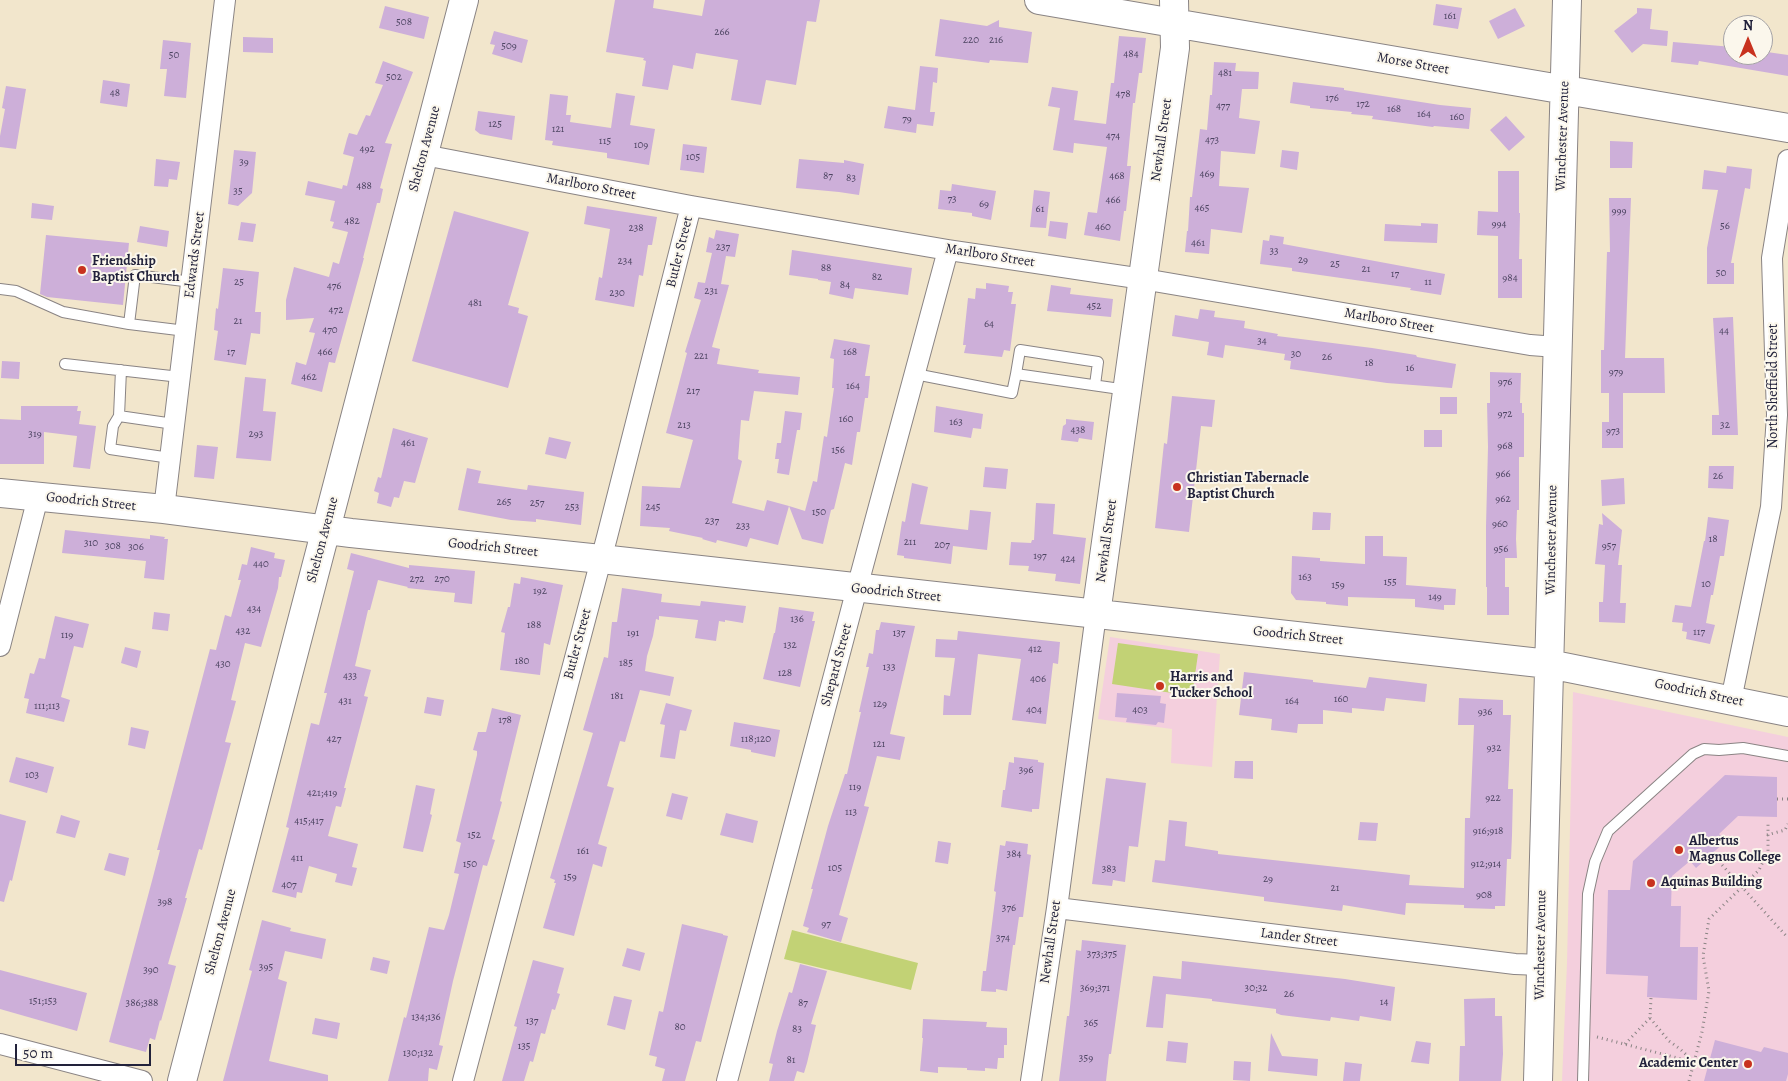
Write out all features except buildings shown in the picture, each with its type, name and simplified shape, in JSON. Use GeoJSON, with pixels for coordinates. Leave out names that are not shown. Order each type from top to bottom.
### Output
{"type":"FeatureCollection","features":[{"type":"Feature","properties":{"kind":"street","name":"Edwards Street"},"geometry":{"type":"LineString","coordinates":[[164,509],[226,0]]}},
{"type":"Feature","properties":{"kind":"street","name":"Shelton Avenue"},"geometry":{"type":"LineString","coordinates":[[182,1081],[464,0]]}},
{"type":"Feature","properties":{"kind":"street","name":"Morse Street"},"geometry":{"type":"LineString","coordinates":[[1039,0],[1174,11],[1564,90],[1788,128]]}},
{"type":"Feature","properties":{"kind":"street","name":"Winchester Avenue"},"geometry":{"type":"LineString","coordinates":[[1538,1081],[1567,0]]}},
{"type":"Feature","properties":{"kind":"street","name":"Newhall Street"},"geometry":{"type":"LineString","coordinates":[[1031,1081],[1057,908],[1175,48],[1174,11]]}},
{"type":"Feature","properties":{"kind":"street","name":"Marlboro Street"},"geometry":{"type":"LineString","coordinates":[[424,155],[692,206],[948,250],[1143,279],[1530,345],[1557,347]]}},
{"type":"Feature","properties":{"kind":"street","name":"North Sheffield Street"},"geometry":{"type":"LineString","coordinates":[[1732,700],[1771,507],[1777,415],[1772,258],[1788,160]]}},
{"type":"Feature","properties":{"kind":"street","name":"Butler Street"},"geometry":{"type":"LineString","coordinates":[[463,1081],[692,206]]}},
{"type":"Feature","properties":{"kind":"street","name":"Shepard Street"},"geometry":{"type":"LineString","coordinates":[[727,1081],[948,250]]}},
{"type":"Feature","properties":{"kind":"street","name":"Goodrich Street"},"geometry":{"type":"LineString","coordinates":[[0,492],[164,509],[325,530],[1549,664],[1788,712]]}},
{"type":"Feature","properties":{"kind":"street"},"geometry":{"type":"LineString","coordinates":[[0,646],[38,497]]}},
{"type":"Feature","properties":{"kind":"street","name":"Lander Street"},"geometry":{"type":"LineString","coordinates":[[1057,908],[1515,964],[1541,965]]}},
{"type":"Feature","properties":{"kind":"street"},"geometry":{"type":"LineString","coordinates":[[0,1044],[142,1081]]}},
{"type":"Feature","properties":{"kind":"lane"},"geometry":{"type":"LineString","coordinates":[[129,324],[135,275],[192,282]]}},
{"type":"Feature","properties":{"kind":"lane"},"geometry":{"type":"LineString","coordinates":[[0,289],[16,291],[63,312],[129,324],[186,331]]}},
{"type":"Feature","properties":{"kind":"lane"},"geometry":{"type":"LineString","coordinates":[[914,374],[1012,393],[1020,350],[1098,362],[1095,385]]}},
{"type":"Feature","properties":{"kind":"lane"},"geometry":{"type":"LineString","coordinates":[[66,364],[180,377]]}},
{"type":"Feature","properties":{"kind":"lane"},"geometry":{"type":"LineString","coordinates":[[121,370],[118,416],[113,426],[110,449],[170,458]]}},
{"type":"Feature","properties":{"kind":"lane"},"geometry":{"type":"LineString","coordinates":[[1016,374],[1128,390]]}},
{"type":"Feature","properties":{"kind":"lane"},"geometry":{"type":"LineString","coordinates":[[118,416],[174,424]]}},
{"type":"Feature","properties":{"kind":"lane"},"geometry":{"type":"LineString","coordinates":[[1583,1081],[1588,894],[1595,862],[1608,831],[1693,754],[1704,749],[1743,748],[1788,756]]}},
{"type":"Feature","properties":{"kind":"path"},"geometry":{"type":"LineString","coordinates":[[1777,799],[1788,799]]}},
{"type":"Feature","properties":{"kind":"path"},"geometry":{"type":"LineString","coordinates":[[1689,1081],[1702,1032],[1709,991],[1703,956],[1709,919],[1759,870],[1768,851],[1768,822]]}},
{"type":"Feature","properties":{"kind":"path"},"geometry":{"type":"LineString","coordinates":[[1767,835],[1784,830],[1788,824]]}},
{"type":"Feature","properties":{"kind":"path"},"geometry":{"type":"LineString","coordinates":[[1712,854],[1788,938]]}},
{"type":"Feature","properties":{"kind":"path"},"geometry":{"type":"LineString","coordinates":[[1625,1044],[1650,1018],[1651,998]]}},
{"type":"Feature","properties":{"kind":"path"},"geometry":{"type":"LineString","coordinates":[[1650,1018],[1669,1041],[1694,1062]]}},
{"type":"Feature","properties":{"kind":"path"},"geometry":{"type":"LineString","coordinates":[[1584,1034],[1694,1062]]}},
{"type":"Feature","properties":{"kind":"shaded area","name":"Harris and Tucker School"},"geometry":{"type":"Polygon","coordinates":[[[1110,637],[1220,654],[1212,767],[1171,763],[1172,729],[1098,719],[1110,637]]]}},
{"type":"Feature","properties":{"kind":"shaded area","name":"Albertus Magnus College"},"geometry":{"type":"Polygon","coordinates":[[[1573,692],[1788,737],[1788,1081],[1562,1081],[1567,963],[1573,692]]]}},
{"type":"Feature","properties":{"kind":"green space"},"geometry":{"type":"Polygon","coordinates":[[[1118,643],[1198,654],[1192,696],[1112,684],[1118,643]]]}},
{"type":"Feature","properties":{"kind":"green space"},"geometry":{"type":"Polygon","coordinates":[[[792,930],[918,963],[911,990],[784,959],[792,930]]]}},
{"type":"Feature","properties":{"kind":"place","name":"Friendship Baptist Church"},"geometry":{"type":"Point","coordinates":[82,270]}},
{"type":"Feature","properties":{"kind":"place","name":"Christian Tabernacle Baptist Church"},"geometry":{"type":"Point","coordinates":[1177,487]}},
{"type":"Feature","properties":{"kind":"place","name":"Harris and Tucker School"},"geometry":{"type":"Point","coordinates":[1160,686]}},
{"type":"Feature","properties":{"kind":"place","name":"Albertus Magnus College"},"geometry":{"type":"Point","coordinates":[1679,850]}},
{"type":"Feature","properties":{"kind":"place","name":"Aquinas Building"},"geometry":{"type":"Point","coordinates":[1651,883]}},
{"type":"Feature","properties":{"kind":"place","name":"Academic Center"},"geometry":{"type":"Point","coordinates":[1748,1064]}}]}
